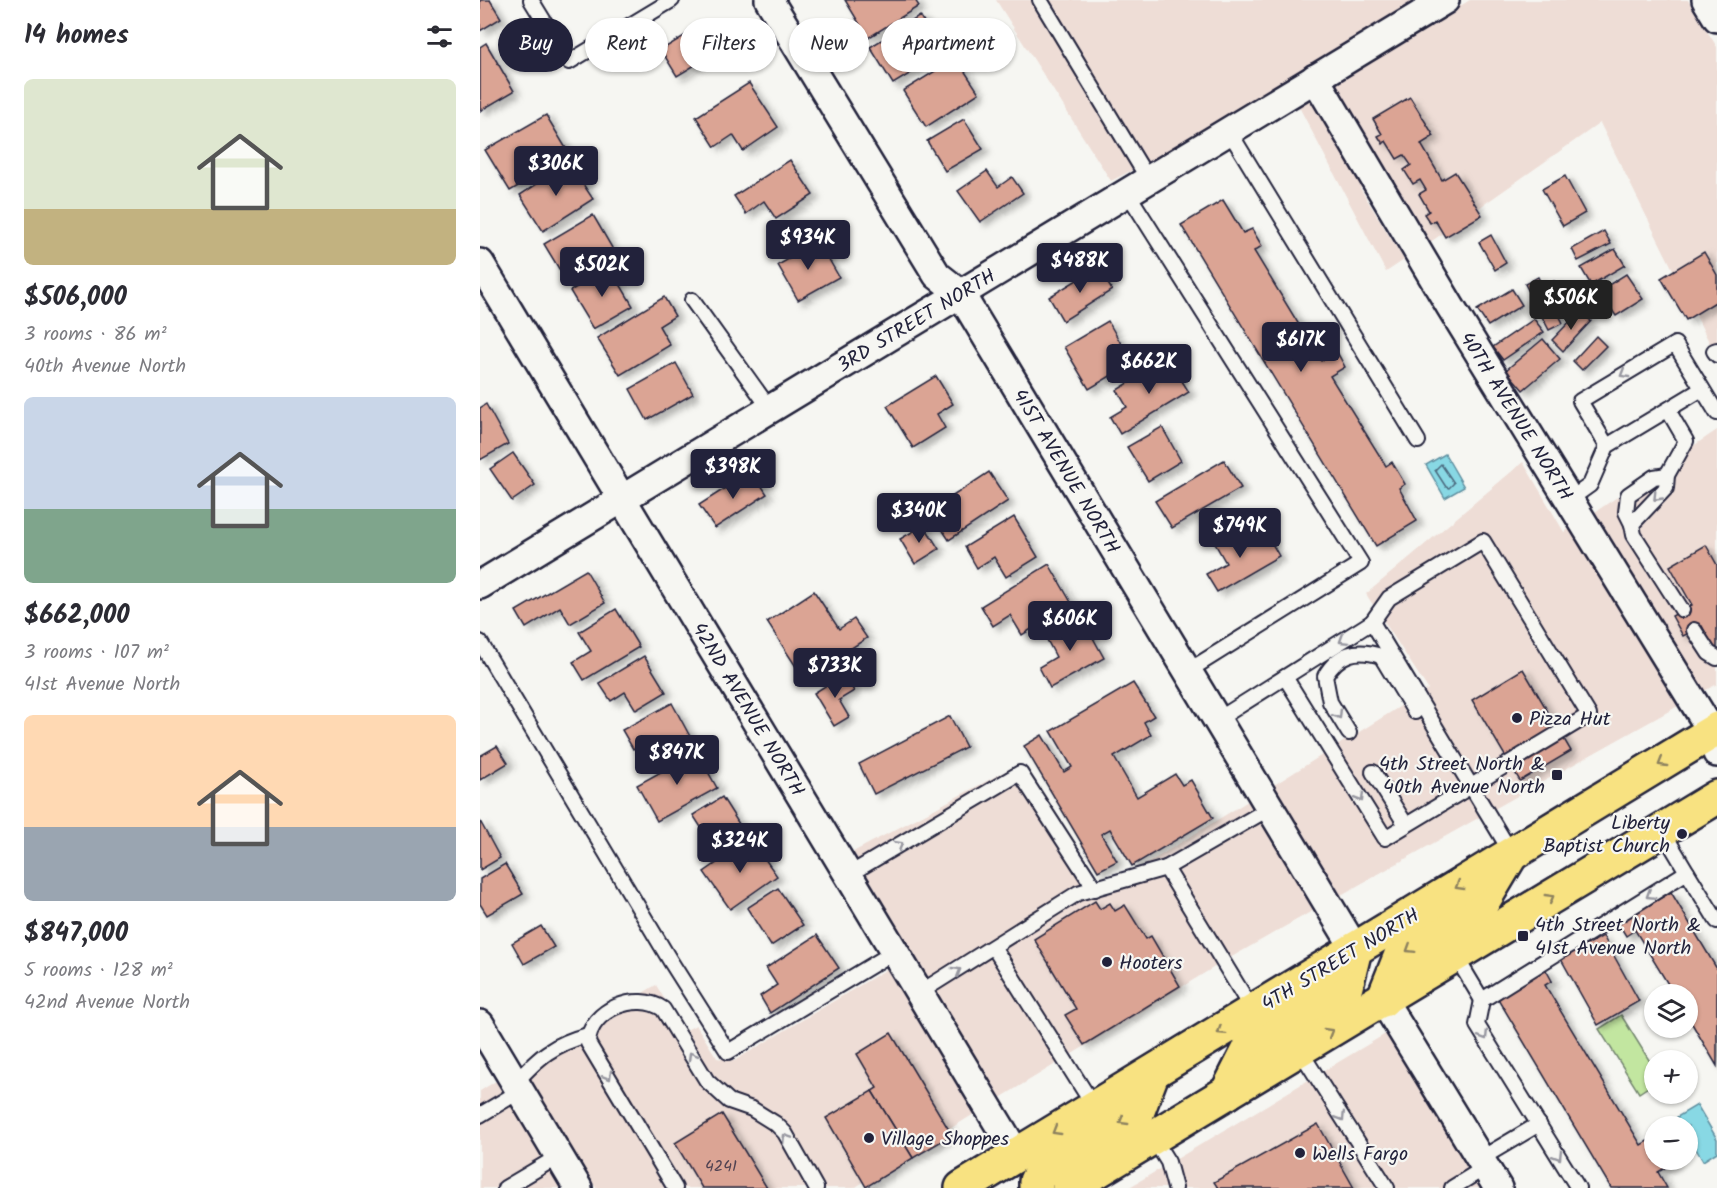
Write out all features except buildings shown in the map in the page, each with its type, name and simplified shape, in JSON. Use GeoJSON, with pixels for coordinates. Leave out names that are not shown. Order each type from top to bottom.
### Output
{"type":"FeatureCollection","features":[{"type":"Feature","properties":{"kind":"main road","name":"4TH STREET NORTH"},"geometry":{"type":"LineString","coordinates":[[962,1188],[1512,854],[1715,738]]}},
{"type":"Feature","properties":{"kind":"main road"},"geometry":{"type":"LineString","coordinates":[[1069,1188],[1717,797]]}},
{"type":"Feature","properties":{"kind":"main road"},"geometry":{"type":"LineString","coordinates":[[1383,1000],[1401,955],[1482,903],[1512,854]]}},
{"type":"Feature","properties":{"kind":"main road"},"geometry":{"type":"LineString","coordinates":[[1227,1093],[1252,1044],[1346,986],[1356,949]]}},
{"type":"Feature","properties":{"kind":"main road"},"geometry":{"type":"LineString","coordinates":[[1036,1188],[1036,1181],[1041,1173],[1137,1113],[1152,1074]]}},
{"type":"Feature","properties":{"kind":"street","name":"41ST AVENUE NORTH"},"geometry":{"type":"LineString","coordinates":[[769,0],[937,275],[960,293],[1356,949]]}},
{"type":"Feature","properties":{"kind":"street","name":"3RD STREET NORTH"},"geometry":{"type":"LineString","coordinates":[[480,585],[1445,0]]}},
{"type":"Feature","properties":{"kind":"street"},"geometry":{"type":"LineString","coordinates":[[1706,0],[1717,18]]}},
{"type":"Feature","properties":{"kind":"street","name":"40TH AVENUE NORTH"},"geometry":{"type":"LineString","coordinates":[[1315,78],[1715,738]]}},
{"type":"Feature","properties":{"kind":"street","name":"42ND AVENUE NORTH"},"geometry":{"type":"LineString","coordinates":[[480,263],[1017,1155]]}},
{"type":"Feature","properties":{"kind":"street"},"geometry":{"type":"LineString","coordinates":[[1383,1000],[1488,1171]]}},
{"type":"Feature","properties":{"kind":"street"},"geometry":{"type":"LineString","coordinates":[[480,1024],[578,1188]]}},
{"type":"Feature","properties":{"kind":"lane"},"geometry":{"type":"LineString","coordinates":[[531,0],[569,62],[672,0]]}},
{"type":"Feature","properties":{"kind":"lane"},"geometry":{"type":"LineString","coordinates":[[1040,0],[1137,185],[1361,563],[1188,671]]}},
{"type":"Feature","properties":{"kind":"lane"},"geometry":{"type":"LineString","coordinates":[[1229,131],[1418,441]]}},
{"type":"Feature","properties":{"kind":"lane"},"geometry":{"type":"LineString","coordinates":[[692,300],[770,409]]}},
{"type":"Feature","properties":{"kind":"lane"},"geometry":{"type":"LineString","coordinates":[[1607,446],[1580,401],[1674,344],[1717,413]]}},
{"type":"Feature","properties":{"kind":"lane"},"geometry":{"type":"LineString","coordinates":[[1717,350],[1714,351],[1717,356]]}},
{"type":"Feature","properties":{"kind":"lane"},"geometry":{"type":"LineString","coordinates":[[1569,500],[1590,485],[1607,446],[1702,389]]}},
{"type":"Feature","properties":{"kind":"lane"},"geometry":{"type":"LineString","coordinates":[[1632,524],[1666,488],[1667,475],[1686,441],[1668,410]]}},
{"type":"Feature","properties":{"kind":"lane"},"geometry":{"type":"LineString","coordinates":[[1667,475],[1653,477],[1628,495],[1626,512],[1634,535],[1682,610]]}},
{"type":"Feature","properties":{"kind":"lane"},"geometry":{"type":"LineString","coordinates":[[1217,720],[1285,677],[1372,622],[1389,598],[1483,541],[1589,715],[1385,838],[1285,677]]}},
{"type":"Feature","properties":{"kind":"lane"},"geometry":{"type":"LineString","coordinates":[[1372,622],[1512,854]]}},
{"type":"Feature","properties":{"kind":"lane"},"geometry":{"type":"LineString","coordinates":[[1694,630],[1709,653],[1717,658]]}},
{"type":"Feature","properties":{"kind":"lane"},"geometry":{"type":"LineString","coordinates":[[480,642],[671,962],[728,1052],[894,952]]}},
{"type":"Feature","properties":{"kind":"lane"},"geometry":{"type":"LineString","coordinates":[[1349,733],[1330,702],[1325,675],[1333,663],[1347,654],[1363,651],[1381,656],[1457,780],[1470,787]]}},
{"type":"Feature","properties":{"kind":"lane"},"geometry":{"type":"LineString","coordinates":[[1373,772],[1406,825]]}},
{"type":"Feature","properties":{"kind":"lane"},"geometry":{"type":"LineString","coordinates":[[848,875],[1020,773],[1095,888]]}},
{"type":"Feature","properties":{"kind":"lane"},"geometry":{"type":"LineString","coordinates":[[920,993],[1078,893],[1166,868],[1270,808]]}},
{"type":"Feature","properties":{"kind":"lane"},"geometry":{"type":"LineString","coordinates":[[1662,831],[1717,921]]}},
{"type":"Feature","properties":{"kind":"lane"},"geometry":{"type":"LineString","coordinates":[[1166,868],[1253,1011]]}},
{"type":"Feature","properties":{"kind":"lane"},"geometry":{"type":"LineString","coordinates":[[1482,1000],[1686,872]]}},
{"type":"Feature","properties":{"kind":"lane"},"geometry":{"type":"LineString","coordinates":[[994,948],[1095,1108]]}},
{"type":"Feature","properties":{"kind":"lane"},"geometry":{"type":"LineString","coordinates":[[1455,955],[1482,1000],[1477,1025],[1578,1188]]}},
{"type":"Feature","properties":{"kind":"lane"},"geometry":{"type":"LineString","coordinates":[[675,1188],[588,1042],[588,1035],[593,1024],[609,1010],[634,1002],[655,1004],[670,1017],[707,1081],[714,1089],[729,1101],[752,1109],[784,1133],[816,1188]]}},
{"type":"Feature","properties":{"kind":"lane"},"geometry":{"type":"LineString","coordinates":[[480,1115],[518,1087],[538,1059],[554,1046],[588,1035]]}},
{"type":"Feature","properties":{"kind":"lane"},"geometry":{"type":"LineString","coordinates":[[1299,1049],[1387,1188]]}},
{"type":"Feature","properties":{"kind":"lane"},"geometry":{"type":"LineString","coordinates":[[1452,1188],[1488,1171],[1539,1124]]}},
{"type":"Feature","properties":{"kind":"lane"},"geometry":{"type":"LineString","coordinates":[[1153,1138],[1168,1162],[1175,1188]]}},
{"type":"Feature","properties":{"kind":"lane"},"geometry":{"type":"LineString","coordinates":[[505,1188],[559,1156]]}},
{"type":"Feature","properties":{"kind":"shaded area"},"geometry":{"type":"Polygon","coordinates":[[[996,0],[1418,0],[1169,151],[1111,181],[1016,31],[1016,18],[1007,18],[996,0]]]}},
{"type":"Feature","properties":{"kind":"shaded area"},"geometry":{"type":"Polygon","coordinates":[[[1470,0],[1688,0],[1717,47],[1717,358],[1600,123],[1429,243],[1386,173],[1360,188],[1404,260],[1386,272],[1298,105],[1470,0]]]}},
{"type":"Feature","properties":{"kind":"shaded area"},"geometry":{"type":"Polygon","coordinates":[[[1717,430],[1717,684],[1704,691],[1595,512],[1717,430]]]}},
{"type":"Feature","properties":{"kind":"shaded area"},"geometry":{"type":"Polygon","coordinates":[[[1523,462],[1564,532],[1569,529],[1678,706],[1341,895],[1274,785],[1428,689],[1366,594],[1523,462]]]}},
{"type":"Feature","properties":{"kind":"shaded area"},"geometry":{"type":"Polygon","coordinates":[[[1015,766],[1101,892],[1248,801],[1314,910],[1221,963],[1000,1098],[853,852],[1015,766]]]}},
{"type":"Feature","properties":{"kind":"shaded area"},"geometry":{"type":"Polygon","coordinates":[[[887,969],[974,1114],[854,1188],[596,1188],[522,1065],[656,985],[684,1031],[696,1025],[717,1058],[734,1061],[887,969]]]}},
{"type":"Feature","properties":{"kind":"shaded area"},"geometry":{"type":"Polygon","coordinates":[[[1387,1033],[1480,1188],[1128,1188],[1387,1033]]]}},
{"type":"Feature","properties":{"kind":"shaded area"},"geometry":{"type":"Polygon","coordinates":[[[496,1081],[560,1188],[480,1188],[480,1091],[496,1081]]]}},
{"type":"Feature","properties":{"kind":"green space"},"geometry":{"type":"Polygon","coordinates":[[[1621,1015],[1644,1052],[1644,1090],[1639,1093],[1599,1029],[1621,1015]]]}},
{"type":"Feature","properties":{"kind":"water"},"geometry":{"type":"Polygon","coordinates":[[[1445,454],[1464,487],[1445,498],[1426,465],[1445,454]]]}},
{"type":"Feature","properties":{"kind":"water"},"geometry":{"type":"Polygon","coordinates":[[[1697,1105],[1717,1139],[1717,1152],[1703,1161],[1698,1152],[1698,1116],[1679,1116],[1697,1105]]]}},
{"type":"Feature","properties":{"kind":"place","name":"Pizza Hut"},"geometry":{"type":"Point","coordinates":[1517,718]}},
{"type":"Feature","properties":{"kind":"place","name":"4th Street North & 40th Avenue North"},"geometry":{"type":"Point","coordinates":[1557,775]}},
{"type":"Feature","properties":{"kind":"place","name":"Liberty Baptist Church"},"geometry":{"type":"Point","coordinates":[1682,834]}},
{"type":"Feature","properties":{"kind":"place","name":"4th Street North & 41st Avenue North"},"geometry":{"type":"Point","coordinates":[1523,936]}},
{"type":"Feature","properties":{"kind":"place","name":"Hooters"},"geometry":{"type":"Point","coordinates":[1107,962]}},
{"type":"Feature","properties":{"kind":"place","name":"Village Shoppes"},"geometry":{"type":"Point","coordinates":[869,1138]}},
{"type":"Feature","properties":{"kind":"place","name":"Wells Fargo"},"geometry":{"type":"Point","coordinates":[1300,1153]}}]}
